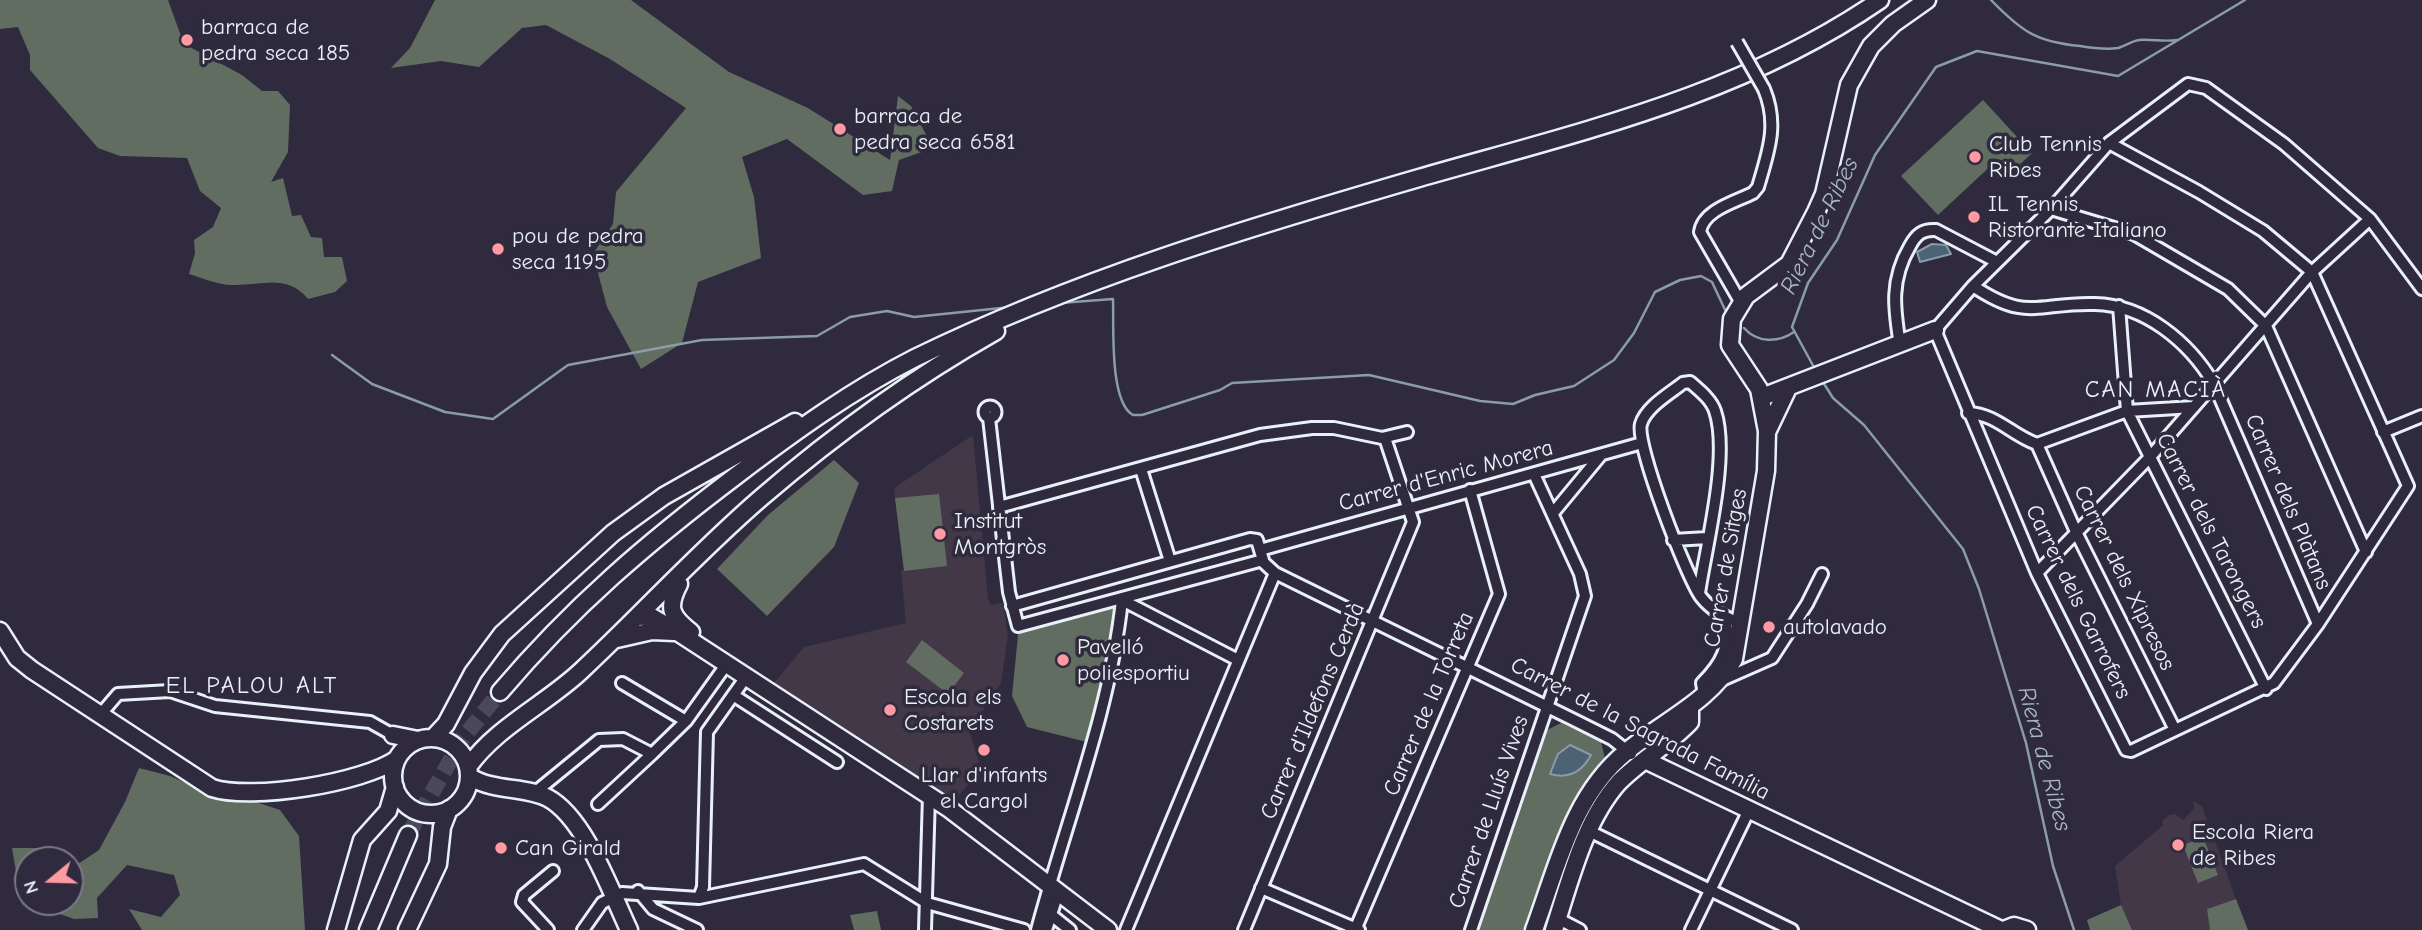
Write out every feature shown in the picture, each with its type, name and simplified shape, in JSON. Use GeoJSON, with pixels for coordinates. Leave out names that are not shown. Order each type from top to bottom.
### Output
{"type":"FeatureCollection","features":[{"type":"Feature","properties":{"kind":"street"},"geometry":{"type":"LineString","coordinates":[[500,692],[572,611],[619,567],[814,418],[890,371],[1025,308],[1144,262],[1274,220],[1679,102],[1782,59],[1880,0]]}},
{"type":"Feature","properties":{"kind":"street"},"geometry":{"type":"LineString","coordinates":[[1737,42],[1765,89],[1772,107],[1774,130],[1758,187],[1753,193],[1711,214],[1701,223],[1700,232],[1741,303],[1754,289],[1789,264],[1816,212],[1824,194],[1849,85],[1871,46],[1893,24],[1927,0]]}},
{"type":"Feature","properties":{"kind":"street"},"geometry":{"type":"LineString","coordinates":[[1762,397],[1935,330],[1973,286],[2051,209],[2109,143],[2188,84],[2206,88],[2284,144],[2370,219],[2422,289]]}},
{"type":"Feature","properties":{"kind":"street"},"geometry":{"type":"LineString","coordinates":[[2109,143],[2199,192],[2263,231],[2312,272],[2408,486],[2318,624],[2266,689]]}},
{"type":"Feature","properties":{"kind":"street"},"geometry":{"type":"LineString","coordinates":[[2051,209],[2134,234],[2228,289],[2266,326],[2366,552]]}},
{"type":"Feature","properties":{"kind":"street"},"geometry":{"type":"LineString","coordinates":[[2037,573],[2150,457],[2312,272],[2370,219]]}},
{"type":"Feature","properties":{"kind":"street"},"geometry":{"type":"LineString","coordinates":[[1893,348],[1896,272],[1916,236],[1928,229],[1936,230],[1997,262]]}},
{"type":"Feature","properties":{"kind":"street","name":"Carrer dels Plàtans"},"geometry":{"type":"LineString","coordinates":[[1973,286],[1999,303],[2024,309],[2094,303],[2119,306],[2154,323],[2190,348],[2214,384],[2318,624]]}},
{"type":"Feature","properties":{"kind":"street","name":"Carrer de Sitges"},"geometry":{"type":"LineString","coordinates":[[1534,930],[1584,798],[1626,751],[1722,680],[1734,659],[1766,471],[1767,433],[1762,397],[1730,345],[1732,319],[1741,303]]}},
{"type":"Feature","properties":{"kind":"street","name":"Carrer dels Tarongers"},"geometry":{"type":"LineString","coordinates":[[2119,306],[2127,411],[2266,689]]}},
{"type":"Feature","properties":{"kind":"street"},"geometry":{"type":"LineString","coordinates":[[407,930],[438,864],[442,827],[469,772],[495,739],[575,677],[723,532],[819,449],[918,380],[1006,325],[1025,308]]}},
{"type":"Feature","properties":{"kind":"street","name":"Carrer dels Garrofers"},"geometry":{"type":"LineString","coordinates":[[1935,330],[2037,573],[2126,750],[2131,751],[2266,689]]}},
{"type":"Feature","properties":{"kind":"street"},"geometry":{"type":"LineString","coordinates":[[1750,374],[1796,385]]}},
{"type":"Feature","properties":{"kind":"street"},"geometry":{"type":"LineString","coordinates":[[1699,593],[1720,462],[1715,411],[1690,382],[1682,383],[1649,411],[1640,426],[1642,443],[1673,540],[1699,593],[1725,618],[1741,623]]}},
{"type":"Feature","properties":{"kind":"street"},"geometry":{"type":"LineString","coordinates":[[1767,433],[1796,385]]}},
{"type":"Feature","properties":{"kind":"street"},"geometry":{"type":"LineString","coordinates":[[1968,413],[1985,414],[2024,440],[2037,444],[2127,411],[2194,407]]}},
{"type":"Feature","properties":{"kind":"street"},"geometry":{"type":"LineString","coordinates":[[2384,432],[2422,416]]}},
{"type":"Feature","properties":{"kind":"street"},"geometry":{"type":"LineString","coordinates":[[0,631],[17,658],[212,788],[223,792],[258,793],[365,775],[446,724],[473,673],[502,634],[613,533],[664,496],[789,424],[814,418]]}},
{"type":"Feature","properties":{"kind":"street"},"geometry":{"type":"LineString","coordinates":[[989,418],[1012,606],[1018,626],[1263,562],[1260,550]]}},
{"type":"Feature","properties":{"kind":"street"},"geometry":{"type":"LineString","coordinates":[[999,508],[1260,435],[1292,429],[1335,428],[1385,438],[1406,432]]}},
{"type":"Feature","properties":{"kind":"street","name":"Carrer d'Ildefons Cerdà"},"geometry":{"type":"LineString","coordinates":[[1244,930],[1374,623],[1413,522],[1406,508],[1385,438]]}},
{"type":"Feature","properties":{"kind":"street","name":"Carrer d'Enric Morera"},"geometry":{"type":"LineString","coordinates":[[1012,606],[1255,538],[1260,550],[1642,443]]}},
{"type":"Feature","properties":{"kind":"street","name":"Carrer dels Xipresos"},"geometry":{"type":"LineString","coordinates":[[2037,444],[2077,534],[2175,730]]}},
{"type":"Feature","properties":{"kind":"street"},"geometry":{"type":"LineString","coordinates":[[1553,513],[1601,455]]}},
{"type":"Feature","properties":{"kind":"street"},"geometry":{"type":"LineString","coordinates":[[1141,469],[1170,562]]}},
{"type":"Feature","properties":{"kind":"street","name":"Carrer de Lluís Vives"},"geometry":{"type":"LineString","coordinates":[[1471,930],[1585,596],[1580,574],[1534,474]]}},
{"type":"Feature","properties":{"kind":"street","name":"Carrer de la Torreta"},"geometry":{"type":"LineString","coordinates":[[1356,929],[1499,594],[1470,490]]}},
{"type":"Feature","properties":{"kind":"street"},"geometry":{"type":"LineString","coordinates":[[1673,540],[1707,538]]}},
{"type":"Feature","properties":{"kind":"street","name":"Carrer de la Sagrada Família"},"geometry":{"type":"LineString","coordinates":[[1263,562],[1275,573],[1547,706],[1612,739],[1626,751],[1850,855],[2002,930]]}},
{"type":"Feature","properties":{"kind":"street"},"geometry":{"type":"LineString","coordinates":[[688,569],[671,600],[673,614],[681,625],[717,651],[737,671]]}},
{"type":"Feature","properties":{"kind":"street"},"geometry":{"type":"LineString","coordinates":[[1126,930],[1275,573]]}},
{"type":"Feature","properties":{"kind":"street"},"geometry":{"type":"LineString","coordinates":[[1722,680],[1772,658],[1807,604],[1822,573]]}},
{"type":"Feature","properties":{"kind":"street"},"geometry":{"type":"LineString","coordinates":[[1122,600],[1238,660]]}},
{"type":"Feature","properties":{"kind":"street"},"geometry":{"type":"LineString","coordinates":[[1037,930],[1053,889],[1064,848],[1100,708],[1122,600]]}},
{"type":"Feature","properties":{"kind":"street"},"geometry":{"type":"LineString","coordinates":[[639,617],[650,616],[679,633],[929,795],[1108,930]]}},
{"type":"Feature","properties":{"kind":"street"},"geometry":{"type":"LineString","coordinates":[[1704,695],[1702,683],[1726,651],[1728,638],[1725,618]]}},
{"type":"Feature","properties":{"kind":"street"},"geometry":{"type":"LineString","coordinates":[[615,640],[652,631],[679,633]]}},
{"type":"Feature","properties":{"kind":"street"},"geometry":{"type":"LineString","coordinates":[[699,898],[703,887],[708,733],[733,695],[737,671]]}},
{"type":"Feature","properties":{"kind":"street"},"geometry":{"type":"LineString","coordinates":[[598,803],[737,671]]}},
{"type":"Feature","properties":{"kind":"street"},"geometry":{"type":"LineString","coordinates":[[622,683],[708,733]]}},
{"type":"Feature","properties":{"kind":"street"},"geometry":{"type":"LineString","coordinates":[[100,715],[118,694],[170,691],[215,706],[370,722],[393,735],[425,739],[457,748],[495,739]]}},
{"type":"Feature","properties":{"kind":"street"},"geometry":{"type":"LineString","coordinates":[[733,695],[837,762]]}},
{"type":"Feature","properties":{"kind":"street"},"geometry":{"type":"LineString","coordinates":[[1580,930],[1555,924],[1589,831],[1607,797],[1645,760],[1670,743],[1689,723],[1690,706]]}},
{"type":"Feature","properties":{"kind":"street"},"geometry":{"type":"LineString","coordinates":[[336,930],[362,840],[388,811],[400,754],[393,735]]}},
{"type":"Feature","properties":{"kind":"street"},"geometry":{"type":"LineString","coordinates":[[533,794],[599,740],[623,739],[652,754]]}},
{"type":"Feature","properties":{"kind":"street"},"geometry":{"type":"LineString","coordinates":[[457,748],[469,772],[482,785],[546,796],[575,823],[629,930]]}},
{"type":"Feature","properties":{"kind":"street"},"geometry":{"type":"LineString","coordinates":[[365,775],[395,784]]}},
{"type":"Feature","properties":{"kind":"street"},"geometry":{"type":"LineString","coordinates":[[395,784],[400,797],[417,811],[439,813],[498,788]]}},
{"type":"Feature","properties":{"kind":"street"},"geometry":{"type":"LineString","coordinates":[[925,930],[929,795]]}},
{"type":"Feature","properties":{"kind":"street"},"geometry":{"type":"LineString","coordinates":[[1691,930],[1749,810]]}},
{"type":"Feature","properties":{"kind":"street"},"geometry":{"type":"LineString","coordinates":[[1589,831],[1792,930]]}},
{"type":"Feature","properties":{"kind":"street"},"geometry":{"type":"LineString","coordinates":[[368,930],[408,835]]}},
{"type":"Feature","properties":{"kind":"street"},"geometry":{"type":"LineString","coordinates":[[583,930],[602,903],[612,895],[638,891],[699,898],[864,864],[927,903],[1024,930]]}},
{"type":"Feature","properties":{"kind":"street"},"geometry":{"type":"LineString","coordinates":[[548,930],[522,902],[524,895],[553,872]]}},
{"type":"Feature","properties":{"kind":"street"},"geometry":{"type":"LineString","coordinates":[[1261,887],[1356,929]]}},
{"type":"Feature","properties":{"kind":"street"},"geometry":{"type":"LineString","coordinates":[[1046,930],[1053,889]]}},
{"type":"Feature","properties":{"kind":"street"},"geometry":{"type":"LineString","coordinates":[[638,891],[653,909],[697,930]]}},
{"type":"Feature","properties":{"kind":"street"},"geometry":{"type":"LineString","coordinates":[[1050,914],[1070,930]]}},
{"type":"Feature","properties":{"kind":"street"},"geometry":{"type":"LineString","coordinates":[[2002,930],[2014,926],[2027,930]]}},
{"type":"Feature","properties":{"kind":"shaded area","name":"Escola els Costarets"},"geometry":{"type":"Polygon","coordinates":[[[973,435],[988,599],[991,605],[1003,603],[1008,636],[1001,683],[969,731],[979,762],[965,773],[971,781],[948,808],[767,691],[804,647],[906,623],[901,570],[904,570],[894,488],[973,435]]]}},
{"type":"Feature","properties":{"kind":"shaded area","name":"Escola Riera de Ribes"},"geometry":{"type":"Polygon","coordinates":[[[2193,801],[2202,806],[2236,899],[2207,909],[2210,930],[2132,930],[2121,905],[2115,866],[2163,825],[2162,821],[2169,815],[2175,814],[2183,820],[2194,809],[2193,801]]]}},
{"type":"Feature","properties":{"kind":"green space"},"geometry":{"type":"Polygon","coordinates":[[[0,0],[168,0],[181,36],[188,46],[242,75],[262,91],[278,91],[290,105],[288,152],[271,182],[283,178],[292,216],[301,215],[311,237],[322,238],[324,257],[342,257],[347,281],[335,292],[308,299],[300,291],[282,283],[227,285],[189,274],[195,253],[194,240],[213,227],[221,208],[200,191],[187,158],[120,156],[98,148],[30,70],[30,55],[18,27],[0,29],[0,0]]]}},
{"type":"Feature","properties":{"kind":"green space"},"geometry":{"type":"Polygon","coordinates":[[[435,0],[631,0],[729,72],[808,108],[890,160],[898,96],[911,106],[933,148],[899,160],[892,191],[863,195],[787,139],[742,157],[754,197],[761,258],[698,282],[682,343],[641,369],[607,307],[593,254],[613,224],[616,192],[686,108],[610,59],[546,25],[522,28],[479,67],[441,61],[391,68],[410,48],[435,0]]]}},
{"type":"Feature","properties":{"kind":"green space","name":"Club Tennis Ribes"},"geometry":{"type":"Polygon","coordinates":[[[1983,100],[2032,153],[2010,174],[1997,160],[1938,215],[1901,176],[1983,100]]]}},
{"type":"Feature","properties":{"kind":"green space"},"geometry":{"type":"Polygon","coordinates":[[[834,460],[859,483],[834,547],[767,616],[717,569],[768,515],[834,460]]]}},
{"type":"Feature","properties":{"kind":"green space"},"geometry":{"type":"Polygon","coordinates":[[[939,494],[947,566],[904,571],[895,498],[939,494]]]}},
{"type":"Feature","properties":{"kind":"green space","name":"Pavelló poliesportiu"},"geometry":{"type":"Polygon","coordinates":[[[1122,600],[1091,743],[1027,727],[1012,696],[1019,625],[1122,600]]]}},
{"type":"Feature","properties":{"kind":"green space"},"geometry":{"type":"Polygon","coordinates":[[[922,640],[964,673],[948,694],[906,662],[922,640]]]}},
{"type":"Feature","properties":{"kind":"green space"},"geometry":{"type":"Polygon","coordinates":[[[1561,723],[1601,742],[1606,763],[1551,858],[1529,930],[1475,930],[1547,730],[1561,723]]]}},
{"type":"Feature","properties":{"kind":"green space"},"geometry":{"type":"Polygon","coordinates":[[[139,768],[170,776],[224,800],[253,801],[280,810],[299,836],[305,930],[142,930],[129,909],[161,917],[180,895],[174,875],[127,865],[97,898],[98,918],[74,919],[66,916],[84,916],[84,860],[99,850],[125,802],[139,768]]]}},
{"type":"Feature","properties":{"kind":"green space"},"geometry":{"type":"Polygon","coordinates":[[[2203,837],[2218,875],[2198,883],[2183,845],[2203,837]]]}},
{"type":"Feature","properties":{"kind":"green space"},"geometry":{"type":"Polygon","coordinates":[[[2236,899],[2248,930],[2210,930],[2207,909],[2236,899]]]}},
{"type":"Feature","properties":{"kind":"green space"},"geometry":{"type":"Polygon","coordinates":[[[2121,905],[2132,930],[2090,930],[2087,920],[2121,905]]]}},
{"type":"Feature","properties":{"kind":"green space"},"geometry":{"type":"Polygon","coordinates":[[[877,911],[881,930],[854,930],[850,915],[877,911]]]}},
{"type":"Feature","properties":{"kind":"water"},"geometry":{"type":"Polygon","coordinates":[[[1932,244],[1946,245],[1951,254],[1920,262],[1917,252],[1932,244]]]}},
{"type":"Feature","properties":{"kind":"water"},"geometry":{"type":"Polygon","coordinates":[[[1570,745],[1591,755],[1574,773],[1563,776],[1550,774],[1558,754],[1570,745]]]}},
{"type":"Feature","properties":{"kind":"waterway"},"geometry":{"type":"LineString","coordinates":[[1991,0],[2011,20],[2030,33],[2065,44],[2109,49],[2139,40],[2177,40]]}},
{"type":"Feature","properties":{"kind":"waterway","name":"Riera de Ribes"},"geometry":{"type":"LineString","coordinates":[[1816,371],[1792,327],[1808,283],[1837,240],[1875,155],[1936,67],[1977,51],[2118,76],[2245,0]]}},
{"type":"Feature","properties":{"kind":"waterway"},"geometry":{"type":"LineString","coordinates":[[1060,303],[1113,299],[1116,379],[1125,407],[1133,415],[1142,415],[1220,390],[1232,383],[1369,375],[1480,401],[1513,404],[1535,395],[1574,386],[1614,360],[1634,333],[1655,292],[1680,280],[1701,276],[1712,282],[1727,314]]}},
{"type":"Feature","properties":{"kind":"waterway"},"geometry":{"type":"LineString","coordinates":[[332,355],[372,384],[445,412],[493,419],[568,365],[702,340],[817,336],[850,317],[887,311],[914,317],[1011,307]]}},
{"type":"Feature","properties":{"kind":"waterway"},"geometry":{"type":"LineString","coordinates":[[1744,328],[1749,333],[1768,340],[1794,332]]}},
{"type":"Feature","properties":{"kind":"waterway","name":"Riera de Ribes"},"geometry":{"type":"LineString","coordinates":[[1821,379],[1833,398],[1864,425],[1963,549],[1979,589],[2026,743],[2053,866],[2074,930]]}},
{"type":"Feature","properties":{"kind":"tunnel"},"geometry":{"type":"LineString","coordinates":[[408,835],[463,738],[500,692]]}},
{"type":"Feature","properties":{"kind":"place","name":"barraca de pedra seca 185"},"geometry":{"type":"Point","coordinates":[187,40]}},
{"type":"Feature","properties":{"kind":"place","name":"barraca de pedra seca 6581"},"geometry":{"type":"Point","coordinates":[840,129]}},
{"type":"Feature","properties":{"kind":"place","name":"Club Tennis Ribes"},"geometry":{"type":"Point","coordinates":[1975,157]}},
{"type":"Feature","properties":{"kind":"place","name":"IL Tennis Ristorante Italiano"},"geometry":{"type":"Point","coordinates":[1974,217]}},
{"type":"Feature","properties":{"kind":"place","name":"pou de pedra seca 1195"},"geometry":{"type":"Point","coordinates":[498,249]}},
{"type":"Feature","properties":{"kind":"place","name":"Institut Montgròs"},"geometry":{"type":"Point","coordinates":[940,534]}},
{"type":"Feature","properties":{"kind":"place","name":"autolavado"},"geometry":{"type":"Point","coordinates":[1769,627]}},
{"type":"Feature","properties":{"kind":"place","name":"Pavelló poliesportiu"},"geometry":{"type":"Point","coordinates":[1063,660]}},
{"type":"Feature","properties":{"kind":"place","name":"Escola els Costarets"},"geometry":{"type":"Point","coordinates":[890,710]}},
{"type":"Feature","properties":{"kind":"place","name":"Llar d'infants el Cargol"},"geometry":{"type":"Point","coordinates":[984,750]}},
{"type":"Feature","properties":{"kind":"place","name":"Escola Riera de Ribes"},"geometry":{"type":"Point","coordinates":[2178,845]}},
{"type":"Feature","properties":{"kind":"place","name":"Can Girald"},"geometry":{"type":"Point","coordinates":[501,848]}},
{"type":"Feature","properties":{"kind":"district","name":"CAN MACIÀ"},"geometry":{"type":"Point","coordinates":[2156,390]}},
{"type":"Feature","properties":{"kind":"district","name":"EL PALOU ALT"},"geometry":{"type":"Point","coordinates":[252,686]}}]}
